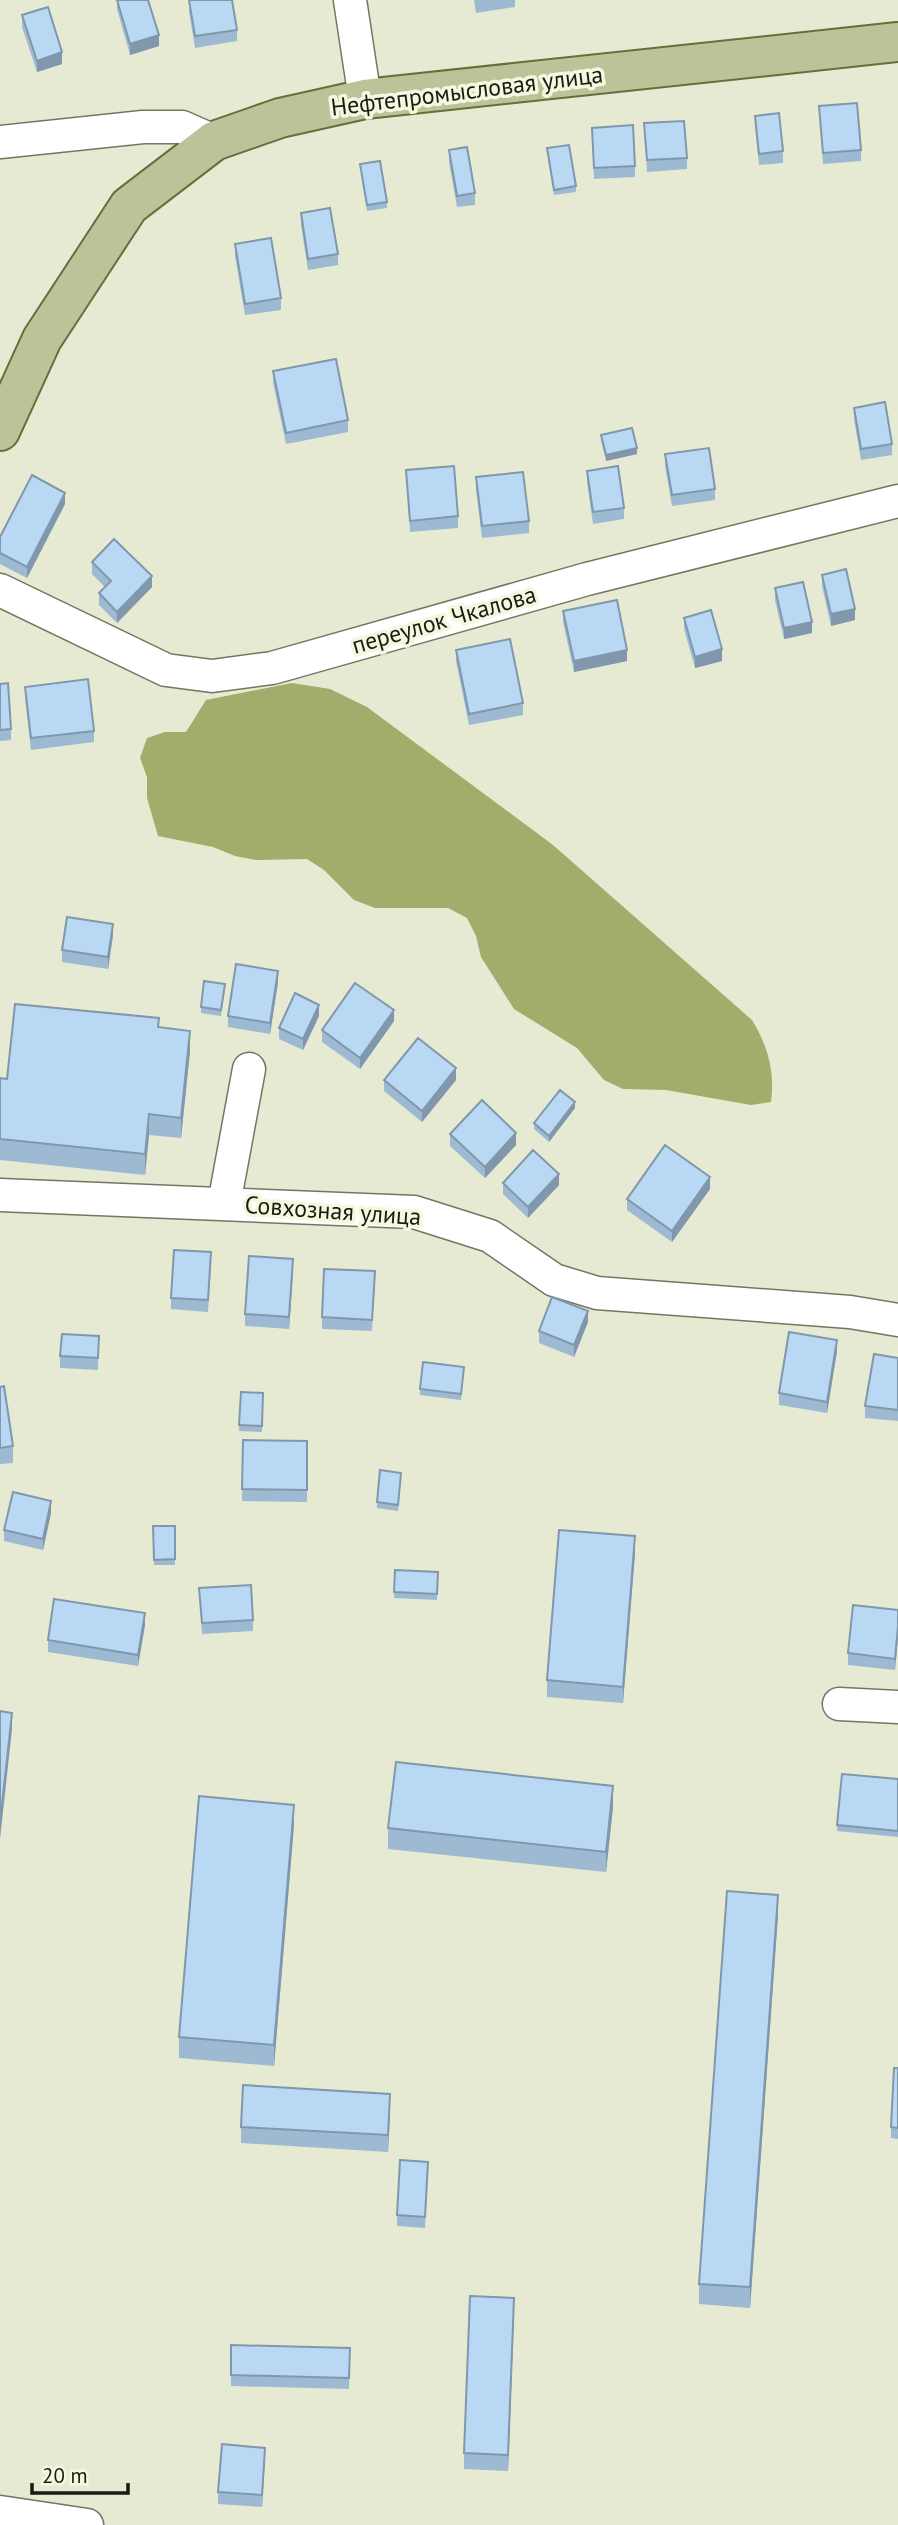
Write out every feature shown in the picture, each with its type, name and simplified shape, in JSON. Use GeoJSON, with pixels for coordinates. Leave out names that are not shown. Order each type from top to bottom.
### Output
{"type":"FeatureCollection","features":[{"type":"Feature","properties":{"kind":"main road","name":"Нефтепромысловая улица"},"geometry":{"type":"LineString","coordinates":[[1,427],[43,339],[129,206],[214,141],[280,118],[365,99],[898,42]]}},
{"type":"Feature","properties":{"kind":"street"},"geometry":{"type":"LineString","coordinates":[[350,0],[365,99]]}},
{"type":"Feature","properties":{"kind":"street"},"geometry":{"type":"LineString","coordinates":[[0,142],[143,127],[182,127],[214,141]]}},
{"type":"Feature","properties":{"kind":"street","name":"переулок Чкалова"},"geometry":{"type":"LineString","coordinates":[[0,590],[166,670],[212,676],[272,668],[587,579],[898,501]]}},
{"type":"Feature","properties":{"kind":"street"},"geometry":{"type":"LineString","coordinates":[[224,1204],[249,1069]]}},
{"type":"Feature","properties":{"kind":"street","name":"Совхозная улица"},"geometry":{"type":"LineString","coordinates":[[0,1195],[414,1212],[490,1236],[554,1280],[597,1293],[850,1312],[898,1320]]}},
{"type":"Feature","properties":{"kind":"street"},"geometry":{"type":"LineString","coordinates":[[839,1703],[898,1707]]}},
{"type":"Feature","properties":{"kind":"street"},"geometry":{"type":"LineString","coordinates":[[0,2512],[87,2525]]}},
{"type":"Feature","properties":{"kind":"green space"},"geometry":{"type":"Polygon","coordinates":[[[292,683],[330,689],[367,707],[553,845],[752,1020],[769,1060],[771,1102],[751,1105],[666,1090],[623,1089],[604,1080],[577,1048],[514,1009],[481,957],[476,936],[467,918],[448,908],[375,908],[354,900],[324,870],[307,859],[256,860],[235,856],[213,847],[158,836],[147,798],[147,777],[140,758],[147,738],[165,732],[186,732],[206,700],[292,683]]]}},
{"type":"Feature","properties":{"kind":"building"},"geometry":{"type":"Polygon","coordinates":[[[117,0],[148,0],[159,35],[130,44],[117,0]]]}},
{"type":"Feature","properties":{"kind":"building"},"geometry":{"type":"Polygon","coordinates":[[[189,0],[232,0],[237,30],[195,36],[189,0]]]}},
{"type":"Feature","properties":{"kind":"building"},"geometry":{"type":"Polygon","coordinates":[[[48,7],[62,52],[37,61],[22,15],[48,7]]]}},
{"type":"Feature","properties":{"kind":"building"},"geometry":{"type":"Polygon","coordinates":[[[857,103],[861,150],[823,153],[819,106],[857,103]]]}},
{"type":"Feature","properties":{"kind":"building"},"geometry":{"type":"Polygon","coordinates":[[[779,113],[783,151],[759,154],[755,116],[779,113]]]}},
{"type":"Feature","properties":{"kind":"building"},"geometry":{"type":"Polygon","coordinates":[[[684,121],[687,158],[647,160],[644,123],[684,121]]]}},
{"type":"Feature","properties":{"kind":"building"},"geometry":{"type":"Polygon","coordinates":[[[633,125],[635,166],[594,168],[592,128],[633,125]]]}},
{"type":"Feature","properties":{"kind":"building"},"geometry":{"type":"Polygon","coordinates":[[[569,145],[576,186],[554,190],[547,148],[569,145]]]}},
{"type":"Feature","properties":{"kind":"building"},"geometry":{"type":"Polygon","coordinates":[[[467,147],[475,193],[457,196],[449,150],[467,147]]]}},
{"type":"Feature","properties":{"kind":"building"},"geometry":{"type":"Polygon","coordinates":[[[380,161],[387,202],[367,205],[360,164],[380,161]]]}},
{"type":"Feature","properties":{"kind":"building"},"geometry":{"type":"Polygon","coordinates":[[[330,208],[338,254],[308,259],[301,213],[330,208]]]}},
{"type":"Feature","properties":{"kind":"building"},"geometry":{"type":"Polygon","coordinates":[[[271,238],[281,298],[245,304],[235,244],[271,238]]]}},
{"type":"Feature","properties":{"kind":"building"},"geometry":{"type":"Polygon","coordinates":[[[336,359],[348,420],[286,433],[273,371],[336,359]]]}},
{"type":"Feature","properties":{"kind":"building"},"geometry":{"type":"Polygon","coordinates":[[[885,402],[892,444],[861,449],[854,408],[885,402]]]}},
{"type":"Feature","properties":{"kind":"building"},"geometry":{"type":"Polygon","coordinates":[[[632,428],[637,448],[606,455],[601,435],[632,428]]]}},
{"type":"Feature","properties":{"kind":"building"},"geometry":{"type":"Polygon","coordinates":[[[709,448],[715,489],[672,495],[665,454],[709,448]]]}},
{"type":"Feature","properties":{"kind":"building"},"geometry":{"type":"Polygon","coordinates":[[[454,466],[458,516],[410,521],[406,470],[454,466]]]}},
{"type":"Feature","properties":{"kind":"building"},"geometry":{"type":"Polygon","coordinates":[[[618,466],[624,508],[593,512],[587,471],[618,466]]]}},
{"type":"Feature","properties":{"kind":"building"},"geometry":{"type":"Polygon","coordinates":[[[523,472],[529,521],[482,526],[476,477],[523,472]]]}},
{"type":"Feature","properties":{"kind":"building"},"geometry":{"type":"Polygon","coordinates":[[[32,475],[65,493],[27,567],[0,553],[0,537],[32,475]]]}},
{"type":"Feature","properties":{"kind":"building"},"geometry":{"type":"Polygon","coordinates":[[[114,539],[152,576],[117,612],[99,593],[111,581],[92,562],[114,539]]]}},
{"type":"Feature","properties":{"kind":"building"},"geometry":{"type":"Polygon","coordinates":[[[846,569],[855,609],[831,614],[822,575],[846,569]]]}},
{"type":"Feature","properties":{"kind":"building"},"geometry":{"type":"Polygon","coordinates":[[[803,582],[812,622],[784,628],[775,588],[803,582]]]}},
{"type":"Feature","properties":{"kind":"building"},"geometry":{"type":"Polygon","coordinates":[[[617,600],[627,650],[574,661],[563,611],[617,600]]]}},
{"type":"Feature","properties":{"kind":"building"},"geometry":{"type":"Polygon","coordinates":[[[711,610],[722,649],[695,657],[684,618],[711,610]]]}},
{"type":"Feature","properties":{"kind":"building"},"geometry":{"type":"Polygon","coordinates":[[[510,639],[523,703],[469,714],[456,650],[510,639]]]}},
{"type":"Feature","properties":{"kind":"building"},"geometry":{"type":"Polygon","coordinates":[[[88,679],[94,731],[31,738],[25,687],[88,679]]]}},
{"type":"Feature","properties":{"kind":"building"},"geometry":{"type":"Polygon","coordinates":[[[8,683],[11,729],[0,730],[0,684],[8,683]]]}},
{"type":"Feature","properties":{"kind":"building"},"geometry":{"type":"Polygon","coordinates":[[[67,917],[113,924],[108,957],[62,950],[67,917]]]}},
{"type":"Feature","properties":{"kind":"building"},"geometry":{"type":"Polygon","coordinates":[[[236,964],[278,971],[270,1023],[228,1016],[236,964]]]}},
{"type":"Feature","properties":{"kind":"building"},"geometry":{"type":"Polygon","coordinates":[[[204,981],[225,984],[221,1010],[201,1007],[204,981]]]}},
{"type":"Feature","properties":{"kind":"building"},"geometry":{"type":"Polygon","coordinates":[[[355,983],[394,1010],[360,1058],[322,1030],[355,983]]]}},
{"type":"Feature","properties":{"kind":"building"},"geometry":{"type":"Polygon","coordinates":[[[295,993],[319,1005],[303,1039],[279,1028],[295,993]]]}},
{"type":"Feature","properties":{"kind":"building"},"geometry":{"type":"Polygon","coordinates":[[[15,1004],[159,1018],[158,1027],[190,1031],[181,1118],[149,1114],[145,1154],[0,1139],[0,1078],[7,1079],[15,1004]]]}},
{"type":"Feature","properties":{"kind":"building"},"geometry":{"type":"Polygon","coordinates":[[[418,1038],[456,1068],[422,1111],[384,1080],[418,1038]]]}},
{"type":"Feature","properties":{"kind":"building"},"geometry":{"type":"Polygon","coordinates":[[[560,1090],[575,1102],[549,1136],[534,1123],[560,1090]]]}},
{"type":"Feature","properties":{"kind":"building"},"geometry":{"type":"Polygon","coordinates":[[[482,1100],[516,1133],[485,1167],[450,1134],[482,1100]]]}},
{"type":"Feature","properties":{"kind":"building"},"geometry":{"type":"Polygon","coordinates":[[[665,1145],[710,1177],[672,1231],[627,1199],[665,1145]]]}},
{"type":"Feature","properties":{"kind":"building"},"geometry":{"type":"Polygon","coordinates":[[[533,1150],[559,1174],[528,1207],[503,1183],[533,1150]]]}},
{"type":"Feature","properties":{"kind":"building"},"geometry":{"type":"Polygon","coordinates":[[[174,1250],[211,1252],[208,1300],[171,1298],[174,1250]]]}},
{"type":"Feature","properties":{"kind":"building"},"geometry":{"type":"Polygon","coordinates":[[[249,1256],[293,1259],[289,1317],[245,1314],[249,1256]]]}},
{"type":"Feature","properties":{"kind":"building"},"geometry":{"type":"Polygon","coordinates":[[[324,1269],[375,1271],[372,1320],[322,1317],[324,1269]]]}},
{"type":"Feature","properties":{"kind":"building"},"geometry":{"type":"Polygon","coordinates":[[[552,1297],[588,1311],[574,1345],[539,1331],[552,1297]]]}},
{"type":"Feature","properties":{"kind":"building"},"geometry":{"type":"Polygon","coordinates":[[[789,1332],[837,1340],[827,1402],[779,1393],[789,1332]]]}},
{"type":"Feature","properties":{"kind":"building"},"geometry":{"type":"Polygon","coordinates":[[[62,1334],[99,1336],[98,1358],[60,1356],[62,1334]]]}},
{"type":"Feature","properties":{"kind":"building"},"geometry":{"type":"Polygon","coordinates":[[[874,1354],[898,1358],[898,1410],[865,1406],[874,1354]]]}},
{"type":"Feature","properties":{"kind":"building"},"geometry":{"type":"Polygon","coordinates":[[[423,1362],[464,1367],[461,1394],[420,1389],[423,1362]]]}},
{"type":"Feature","properties":{"kind":"building"},"geometry":{"type":"Polygon","coordinates":[[[4,1386],[13,1446],[0,1448],[0,1387],[4,1386]]]}},
{"type":"Feature","properties":{"kind":"building"},"geometry":{"type":"Polygon","coordinates":[[[241,1392],[263,1393],[262,1426],[239,1425],[241,1392]]]}},
{"type":"Feature","properties":{"kind":"building"},"geometry":{"type":"Polygon","coordinates":[[[243,1440],[307,1441],[307,1490],[242,1489],[243,1440]]]}},
{"type":"Feature","properties":{"kind":"building"},"geometry":{"type":"Polygon","coordinates":[[[380,1470],[401,1473],[398,1505],[377,1502],[380,1470]]]}},
{"type":"Feature","properties":{"kind":"building"},"geometry":{"type":"Polygon","coordinates":[[[13,1492],[51,1501],[43,1539],[4,1530],[13,1492]]]}},
{"type":"Feature","properties":{"kind":"building"},"geometry":{"type":"Polygon","coordinates":[[[153,1526],[175,1526],[175,1559],[154,1560],[153,1526]]]}},
{"type":"Feature","properties":{"kind":"building"},"geometry":{"type":"Polygon","coordinates":[[[559,1530],[635,1536],[623,1687],[547,1680],[559,1530]]]}},
{"type":"Feature","properties":{"kind":"building"},"geometry":{"type":"Polygon","coordinates":[[[395,1570],[438,1572],[437,1594],[394,1592],[395,1570]]]}},
{"type":"Feature","properties":{"kind":"building"},"geometry":{"type":"Polygon","coordinates":[[[251,1585],[253,1620],[202,1623],[199,1588],[251,1585]]]}},
{"type":"Feature","properties":{"kind":"building"},"geometry":{"type":"Polygon","coordinates":[[[54,1599],[145,1613],[138,1655],[48,1640],[54,1599]]]}},
{"type":"Feature","properties":{"kind":"building"},"geometry":{"type":"Polygon","coordinates":[[[853,1605],[898,1610],[895,1659],[848,1653],[853,1605]]]}},
{"type":"Feature","properties":{"kind":"building"},"geometry":{"type":"Polygon","coordinates":[[[0,1711],[12,1713],[0,1823],[0,1711]]]}},
{"type":"Feature","properties":{"kind":"building"},"geometry":{"type":"Polygon","coordinates":[[[396,1762],[613,1786],[606,1852],[388,1828],[396,1762]]]}},
{"type":"Feature","properties":{"kind":"building"},"geometry":{"type":"Polygon","coordinates":[[[842,1774],[898,1779],[898,1831],[837,1825],[842,1774]]]}},
{"type":"Feature","properties":{"kind":"building"},"geometry":{"type":"Polygon","coordinates":[[[199,1796],[294,1805],[274,2045],[179,2037],[199,1796]]]}},
{"type":"Feature","properties":{"kind":"building"},"geometry":{"type":"Polygon","coordinates":[[[727,1891],[778,1895],[750,2287],[699,2284],[727,1891]]]}},
{"type":"Feature","properties":{"kind":"building"},"geometry":{"type":"Polygon","coordinates":[[[894,2068],[898,2068],[898,2128],[891,2127],[894,2068]]]}},
{"type":"Feature","properties":{"kind":"building"},"geometry":{"type":"Polygon","coordinates":[[[243,2085],[390,2094],[388,2135],[241,2127],[243,2085]]]}},
{"type":"Feature","properties":{"kind":"building"},"geometry":{"type":"Polygon","coordinates":[[[400,2160],[428,2162],[425,2217],[397,2215],[400,2160]]]}},
{"type":"Feature","properties":{"kind":"building"},"geometry":{"type":"Polygon","coordinates":[[[470,2296],[514,2298],[508,2455],[464,2453],[470,2296]]]}},
{"type":"Feature","properties":{"kind":"building"},"geometry":{"type":"Polygon","coordinates":[[[231,2345],[350,2348],[349,2378],[231,2375],[231,2345]]]}},
{"type":"Feature","properties":{"kind":"building"},"geometry":{"type":"Polygon","coordinates":[[[222,2444],[265,2448],[262,2495],[218,2492],[222,2444]]]}}]}
